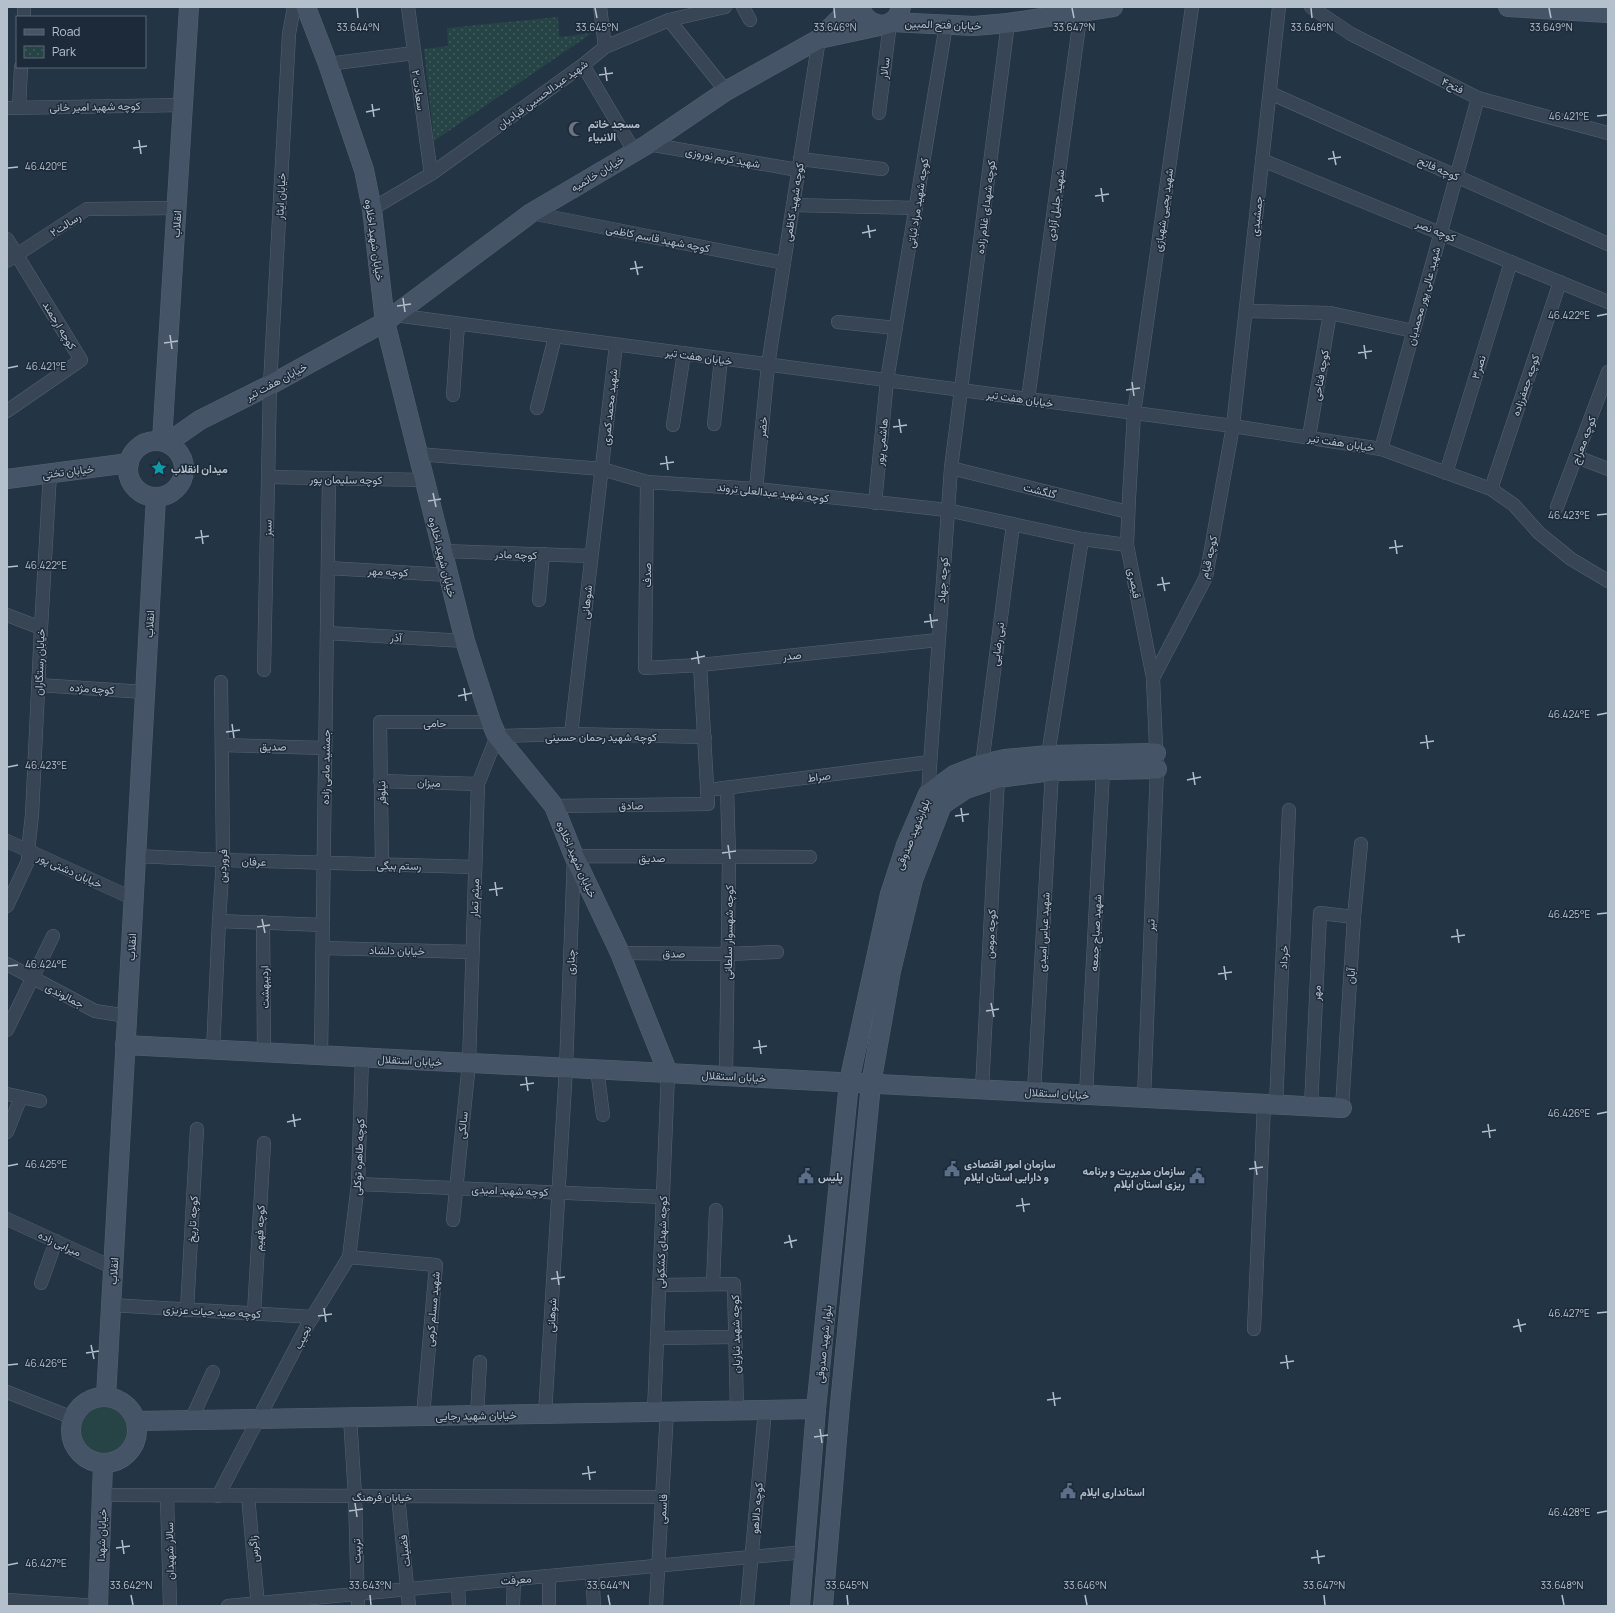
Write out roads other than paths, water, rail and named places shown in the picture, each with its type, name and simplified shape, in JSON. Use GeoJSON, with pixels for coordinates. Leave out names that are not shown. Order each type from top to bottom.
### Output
{"type":"FeatureCollection","features":[{"type":"Feature","properties":{"kind":"street","name":"انقلاب"},"geometry":{"type":"LineString","coordinates":[[165,442],[177,208],[190,7]]}},
{"type":"Feature","properties":{"kind":"street","name":"خیابان شهید اخلاوه"},"geometry":{"type":"LineString","coordinates":[[305,7],[328,64],[364,170],[390,319],[424,480],[465,641],[494,729],[554,806],[574,856],[620,952],[668,1073]]}},
{"type":"Feature","properties":{"kind":"street","name":"خیابان ایثار"},"geometry":{"type":"LineString","coordinates":[[270,385],[289,34],[305,7]]}},
{"type":"Feature","properties":{"kind":"street","name":"سعادت ۲"},"geometry":{"type":"LineString","coordinates":[[408,7],[431,174]]}},
{"type":"Feature","properties":{"kind":"street"},"geometry":{"type":"LineString","coordinates":[[600,7],[605,47]]}},
{"type":"Feature","properties":{"kind":"street","name":"شهید عبدالحسین قبادیان"},"geometry":{"type":"LineString","coordinates":[[372,209],[431,174],[583,65],[605,47],[669,20],[726,7]]}},
{"type":"Feature","properties":{"kind":"street"},"geometry":{"type":"LineString","coordinates":[[743,7],[750,20]]}},
{"type":"Feature","properties":{"kind":"street","name":"خیابان خاتمیه"},"geometry":{"type":"LineString","coordinates":[[390,319],[531,213],[641,147],[726,91],[819,38],[851,7]]}},
{"type":"Feature","properties":{"kind":"street"},"geometry":{"type":"LineString","coordinates":[[860,7],[863,15],[868,21],[876,24],[892,19]]}},
{"type":"Feature","properties":{"kind":"street","name":"خیابان فتح المبین"},"geometry":{"type":"LineString","coordinates":[[892,19],[946,25],[974,26],[1008,23],[1113,7]]}},
{"type":"Feature","properties":{"kind":"street","name":"شهید یحیی شهبازی"},"geometry":{"type":"LineString","coordinates":[[1134,413],[1192,7]]}},
{"type":"Feature","properties":{"kind":"street","name":"جمشیدی"},"geometry":{"type":"LineString","coordinates":[[1233,426],[1279,7]]}},
{"type":"Feature","properties":{"kind":"street","name":"فتح۴"},"geometry":{"type":"LineString","coordinates":[[1311,7],[1350,34],[1478,98],[1608,133]]}},
{"type":"Feature","properties":{"kind":"street"},"geometry":{"type":"LineString","coordinates":[[1508,7],[1608,13]]}},
{"type":"Feature","properties":{"kind":"street","name":"شهید جلیل آزادی"},"geometry":{"type":"LineString","coordinates":[[1028,399],[1081,11]]}},
{"type":"Feature","properties":{"kind":"street","name":"خیابان خاتمیه"},"geometry":{"type":"LineString","coordinates":[[819,38],[892,19]]}},
{"type":"Feature","properties":{"kind":"street","name":"سالار"},"geometry":{"type":"LineString","coordinates":[[879,113],[892,19]]}},
{"type":"Feature","properties":{"kind":"street"},"geometry":{"type":"LineString","coordinates":[[669,20],[726,91]]}},
{"type":"Feature","properties":{"kind":"street","name":"کوچه شهدای غلام زاده"},"geometry":{"type":"LineString","coordinates":[[961,390],[1008,23]]}},
{"type":"Feature","properties":{"kind":"street","name":"کوچه شهید مراد ثباتی"},"geometry":{"type":"LineString","coordinates":[[888,380],[946,25]]}},
{"type":"Feature","properties":{"kind":"street","name":"کوچه شهید کاظمی"},"geometry":{"type":"LineString","coordinates":[[768,365],[819,38]]}},
{"type":"Feature","properties":{"kind":"street"},"geometry":{"type":"LineString","coordinates":[[328,64],[414,53]]}},
{"type":"Feature","properties":{"kind":"street"},"geometry":{"type":"LineString","coordinates":[[583,65],[641,147]]}},
{"type":"Feature","properties":{"kind":"street"},"geometry":{"type":"LineString","coordinates":[[13,108],[21,68]]}},
{"type":"Feature","properties":{"kind":"street","name":"کوچه فاتح"},"geometry":{"type":"LineString","coordinates":[[1270,93],[1608,244]]}},
{"type":"Feature","properties":{"kind":"street","name":"شهید عالی پور محمدیان"},"geometry":{"type":"LineString","coordinates":[[1381,449],[1478,98]]}},
{"type":"Feature","properties":{"kind":"street","name":"کوچه شهید امیر خانی"},"geometry":{"type":"LineString","coordinates":[[13,108],[183,105]]}},
{"type":"Feature","properties":{"kind":"street","name":"شهید کریم نوروزی"},"geometry":{"type":"LineString","coordinates":[[641,147],[799,165],[882,168]]}},
{"type":"Feature","properties":{"kind":"street","name":"کوچه نصر"},"geometry":{"type":"LineString","coordinates":[[1262,160],[1441,232],[1608,302]]}},
{"type":"Feature","properties":{"kind":"street"},"geometry":{"type":"LineString","coordinates":[[793,205],[916,208]]}},
{"type":"Feature","properties":{"kind":"street","name":"رسالت۲"},"geometry":{"type":"LineString","coordinates":[[12,258],[87,209],[177,208]]}},
{"type":"Feature","properties":{"kind":"street","name":"کوچه شهید قاسم کاظمی"},"geometry":{"type":"LineString","coordinates":[[531,213],[784,262]]}},
{"type":"Feature","properties":{"kind":"street"},"geometry":{"type":"LineString","coordinates":[[7,239],[12,258]]}},
{"type":"Feature","properties":{"kind":"street","name":"کوچه ارجمند"},"geometry":{"type":"LineString","coordinates":[[7,411],[81,360],[12,258]]}},
{"type":"Feature","properties":{"kind":"street","name":"نصر۳"},"geometry":{"type":"LineString","coordinates":[[1446,473],[1511,262]]}},
{"type":"Feature","properties":{"kind":"street","name":"کوچه جعفرزاده"},"geometry":{"type":"LineString","coordinates":[[1490,489],[1560,282]]}},
{"type":"Feature","properties":{"kind":"street"},"geometry":{"type":"LineString","coordinates":[[1246,311],[1330,313],[1414,331]]}},
{"type":"Feature","properties":{"kind":"street","name":"کوچه فتاحی"},"geometry":{"type":"LineString","coordinates":[[1309,437],[1330,313]]}},
{"type":"Feature","properties":{"kind":"street","name":"خیابان هفت تیر"},"geometry":{"type":"LineString","coordinates":[[165,442],[200,420],[270,385],[390,319],[458,324],[1233,426],[1381,449],[1490,489],[1514,506],[1539,533],[1571,559],[1608,581]]}},
{"type":"Feature","properties":{"kind":"street"},"geometry":{"type":"LineString","coordinates":[[838,322],[896,328]]}},
{"type":"Feature","properties":{"kind":"street"},"geometry":{"type":"LineString","coordinates":[[453,395],[458,324]]}},
{"type":"Feature","properties":{"kind":"street"},"geometry":{"type":"LineString","coordinates":[[537,408],[555,336]]}},
{"type":"Feature","properties":{"kind":"street","name":"شهید محمد کمری"},"geometry":{"type":"LineString","coordinates":[[602,470],[616,345]]}},
{"type":"Feature","properties":{"kind":"street"},"geometry":{"type":"LineString","coordinates":[[672,425],[684,353]]}},
{"type":"Feature","properties":{"kind":"street"},"geometry":{"type":"LineString","coordinates":[[714,424],[721,359]]}},
{"type":"Feature","properties":{"kind":"street","name":"خضر"},"geometry":{"type":"LineString","coordinates":[[756,489],[768,365]]}},
{"type":"Feature","properties":{"kind":"street","name":"کوچه معراج"},"geometry":{"type":"LineString","coordinates":[[1557,507],[1605,394],[1608,372]]}},
{"type":"Feature","properties":{"kind":"street","name":"هاشمی پور"},"geometry":{"type":"LineString","coordinates":[[875,503],[888,380]]}},
{"type":"Feature","properties":{"kind":"street","name":"سبز"},"geometry":{"type":"LineString","coordinates":[[264,670],[270,385]]}},
{"type":"Feature","properties":{"kind":"street","name":"کوچه جهاد"},"geometry":{"type":"LineString","coordinates":[[935,800],[930,762],[950,468],[961,390]]}},
{"type":"Feature","properties":{"kind":"street","name":"قیصری"},"geometry":{"type":"LineString","coordinates":[[1134,413],[1127,545],[1153,678],[1156,761]]}},
{"type":"Feature","properties":{"kind":"street","name":"کوچه قیام"},"geometry":{"type":"LineString","coordinates":[[1153,678],[1206,576],[1233,426]]}},
{"type":"Feature","properties":{"kind":"street"},"geometry":{"type":"LineString","coordinates":[[154,440],[165,442],[176,448],[181,456],[184,465],[184,475],[180,484],[174,491],[166,496],[147,496],[132,484],[129,476],[129,463],[134,451],[139,446],[154,440]]}},
{"type":"Feature","properties":{"kind":"street","name":"کوچه شهید عبدالعلی تروند"},"geometry":{"type":"LineString","coordinates":[[418,454],[602,470],[647,482],[756,489],[947,510],[1082,539],[1127,545]]}},
{"type":"Feature","properties":{"kind":"street"},"geometry":{"type":"LineString","coordinates":[[1577,457],[1608,469]]}},
{"type":"Feature","properties":{"kind":"street","name":"خیابان تختی"},"geometry":{"type":"LineString","coordinates":[[8,477],[129,463]]}},
{"type":"Feature","properties":{"kind":"street","name":"گلگشت"},"geometry":{"type":"LineString","coordinates":[[950,468],[1128,512]]}},
{"type":"Feature","properties":{"kind":"street","name":"شوهانی"},"geometry":{"type":"LineString","coordinates":[[571,734],[602,470]]}},
{"type":"Feature","properties":{"kind":"street","name":"خیابان رستگاران"},"geometry":{"type":"LineString","coordinates":[[7,906],[28,861],[32,816],[40,628],[50,473]]}},
{"type":"Feature","properties":{"kind":"street","name":"کوچه سلیمان پور"},"geometry":{"type":"LineString","coordinates":[[268,477],[424,480]]}},
{"type":"Feature","properties":{"kind":"street","name":"جمشید مامی زاده"},"geometry":{"type":"LineString","coordinates":[[321,1055],[329,478]]}},
{"type":"Feature","properties":{"kind":"street","name":"صدف"},"geometry":{"type":"LineString","coordinates":[[645,668],[647,482]]}},
{"type":"Feature","properties":{"kind":"street","name":"انقلاب"},"geometry":{"type":"LineString","coordinates":[[106,1397],[156,497]]}},
{"type":"Feature","properties":{"kind":"street","name":"نبی رضایی"},"geometry":{"type":"LineString","coordinates":[[982,764],[1013,525]]}},
{"type":"Feature","properties":{"kind":"street","name":"شهید عباس امیدی"},"geometry":{"type":"LineString","coordinates":[[1034,1092],[1050,763],[1082,539]]}},
{"type":"Feature","properties":{"kind":"street","name":"کوچه مادر"},"geometry":{"type":"LineString","coordinates":[[442,551],[591,556]]}},
{"type":"Feature","properties":{"kind":"street"},"geometry":{"type":"LineString","coordinates":[[539,600],[543,554]]}},
{"type":"Feature","properties":{"kind":"street","name":"کوچه مهر"},"geometry":{"type":"LineString","coordinates":[[328,568],[448,575]]}},
{"type":"Feature","properties":{"kind":"street"},"geometry":{"type":"LineString","coordinates":[[7,615],[40,628]]}},
{"type":"Feature","properties":{"kind":"street","name":"آذر"},"geometry":{"type":"LineString","coordinates":[[327,633],[465,641]]}},
{"type":"Feature","properties":{"kind":"street","name":"صدر"},"geometry":{"type":"LineString","coordinates":[[645,668],[700,665],[938,640]]}},
{"type":"Feature","properties":{"kind":"street"},"geometry":{"type":"LineString","coordinates":[[700,665],[708,790]]}},
{"type":"Feature","properties":{"kind":"street","name":"فروردین"},"geometry":{"type":"LineString","coordinates":[[213,1050],[223,860],[221,682]]}},
{"type":"Feature","properties":{"kind":"street","name":"کوچه مژده"},"geometry":{"type":"LineString","coordinates":[[38,685],[145,692]]}},
{"type":"Feature","properties":{"kind":"street","name":"حامی"},"geometry":{"type":"LineString","coordinates":[[380,722],[494,729]]}},
{"type":"Feature","properties":{"kind":"street","name":"نیلوفر"},"geometry":{"type":"LineString","coordinates":[[380,722],[382,865]]}},
{"type":"Feature","properties":{"kind":"street","name":"کوچه شهید رحمان حسینی"},"geometry":{"type":"LineString","coordinates":[[494,729],[571,734],[705,737]]}},
{"type":"Feature","properties":{"kind":"street","name":"میثم تمار"},"geometry":{"type":"LineString","coordinates":[[469,1063],[478,784],[494,729]]}},
{"type":"Feature","properties":{"kind":"street","name":"صدیق"},"geometry":{"type":"LineString","coordinates":[[222,745],[325,748]]}},
{"type":"Feature","properties":{"kind":"street","name":"بلوارشهید صدوقی"},"geometry":{"type":"LineString","coordinates":[[849,1082],[890,894],[906,845],[935,800],[954,775],[982,764],[1005,759],[1050,763],[1156,761]]}},
{"type":"Feature","properties":{"kind":"street","name":"تیر"},"geometry":{"type":"LineString","coordinates":[[1144,1098],[1156,761]]}},
{"type":"Feature","properties":{"kind":"street","name":"صراط"},"geometry":{"type":"LineString","coordinates":[[708,790],[930,762]]}},
{"type":"Feature","properties":{"kind":"street","name":"شهید صباح جمعه"},"geometry":{"type":"LineString","coordinates":[[1086,1095],[1104,762]]}},
{"type":"Feature","properties":{"kind":"street","name":"بلوارشهید صدوقی"},"geometry":{"type":"LineString","coordinates":[[935,800],[998,778],[1050,763]]}},
{"type":"Feature","properties":{"kind":"street","name":"کوچه مومن"},"geometry":{"type":"LineString","coordinates":[[982,1090],[998,778]]}},
{"type":"Feature","properties":{"kind":"street","name":"میزان"},"geometry":{"type":"LineString","coordinates":[[380,781],[478,784]]}},
{"type":"Feature","properties":{"kind":"street","name":"کوچه شهسوار سلطانی"},"geometry":{"type":"LineString","coordinates":[[726,1076],[729,858],[727,788]]}},
{"type":"Feature","properties":{"kind":"street","name":"صادق"},"geometry":{"type":"LineString","coordinates":[[554,806],[708,804],[708,790]]}},
{"type":"Feature","properties":{"kind":"street","name":"بلوارشهید صدوقی"},"geometry":{"type":"LineString","coordinates":[[871,1084],[891,971],[913,880],[935,800]]}},
{"type":"Feature","properties":{"kind":"street","name":"خرداد"},"geometry":{"type":"LineString","coordinates":[[1254,1329],[1290,810]]}},
{"type":"Feature","properties":{"kind":"street","name":"خیابان دشتی پور"},"geometry":{"type":"LineString","coordinates":[[7,841],[134,899]]}},
{"type":"Feature","properties":{"kind":"street","name":"آبان"},"geometry":{"type":"LineString","coordinates":[[1342,1108],[1354,917],[1361,844]]}},
{"type":"Feature","properties":{"kind":"street","name":"عرفان"},"geometry":{"type":"LineString","coordinates":[[136,856],[324,863]]}},
{"type":"Feature","properties":{"kind":"street","name":"صدیق"},"geometry":{"type":"LineString","coordinates":[[574,856],[729,858],[810,857]]}},
{"type":"Feature","properties":{"kind":"street","name":"چناری"},"geometry":{"type":"LineString","coordinates":[[558,1192],[566,1068],[574,856]]}},
{"type":"Feature","properties":{"kind":"street","name":"رستم بیگی"},"geometry":{"type":"LineString","coordinates":[[324,863],[475,867]]}},
{"type":"Feature","properties":{"kind":"street","name":"مهر"},"geometry":{"type":"LineString","coordinates":[[1311,1106],[1320,913],[1354,917]]}},
{"type":"Feature","properties":{"kind":"street"},"geometry":{"type":"LineString","coordinates":[[219,921],[323,925]]}},
{"type":"Feature","properties":{"kind":"street","name":"اردیبهشت"},"geometry":{"type":"LineString","coordinates":[[263,922],[264,1052]]}},
{"type":"Feature","properties":{"kind":"street"},"geometry":{"type":"LineString","coordinates":[[7,1030],[53,936]]}},
{"type":"Feature","properties":{"kind":"street","name":"خیابان دلشاد"},"geometry":{"type":"LineString","coordinates":[[323,948],[472,952]]}},
{"type":"Feature","properties":{"kind":"street","name":"صدق"},"geometry":{"type":"LineString","coordinates":[[620,952],[728,954],[777,952]]}},
{"type":"Feature","properties":{"kind":"street","name":"جمالوندی"},"geometry":{"type":"LineString","coordinates":[[7,964],[95,1011],[127,1016]]}},
{"type":"Feature","properties":{"kind":"street","name":"خیابان استقلال"},"geometry":{"type":"LineString","coordinates":[[125,1045],[1342,1108]]}},
{"type":"Feature","properties":{"kind":"street","name":"کوچه طاهره توکلی"},"geometry":{"type":"LineString","coordinates":[[349,1257],[358,1184],[362,1057]]}},
{"type":"Feature","properties":{"kind":"street","name":"سالکی"},"geometry":{"type":"LineString","coordinates":[[452,1220],[469,1063]]}},
{"type":"Feature","properties":{"kind":"street"},"geometry":{"type":"LineString","coordinates":[[597,1069],[603,1114]]}},
{"type":"Feature","properties":{"kind":"street","name":"کوچه شهدای کشکولی"},"geometry":{"type":"LineString","coordinates":[[661,1412],[657,1338],[668,1073]]}},
{"type":"Feature","properties":{"kind":"street","name":"بلوار شهید صدوقی"},"geometry":{"type":"LineString","coordinates":[[800,1606],[816,1409],[849,1082]]}},
{"type":"Feature","properties":{"kind":"street","name":"بلوار شهید صدوقی"},"geometry":{"type":"LineString","coordinates":[[823,1606],[841,1396],[871,1084]]}},
{"type":"Feature","properties":{"kind":"street"},"geometry":{"type":"LineString","coordinates":[[7,1094],[40,1101]]}},
{"type":"Feature","properties":{"kind":"street"},"geometry":{"type":"LineString","coordinates":[[7,1132],[21,1097]]}},
{"type":"Feature","properties":{"kind":"street","name":"کوچه تاریخ"},"geometry":{"type":"LineString","coordinates":[[187,1310],[197,1129]]}},
{"type":"Feature","properties":{"kind":"street","name":"کوچه فهیم"},"geometry":{"type":"LineString","coordinates":[[254,1313],[264,1143]]}},
{"type":"Feature","properties":{"kind":"street","name":"کوچه شهید امیدی"},"geometry":{"type":"LineString","coordinates":[[358,1184],[663,1197]]}},
{"type":"Feature","properties":{"kind":"street","name":"شوهانی"},"geometry":{"type":"LineString","coordinates":[[545,1414],[558,1192]]}},
{"type":"Feature","properties":{"kind":"street"},"geometry":{"type":"LineString","coordinates":[[713,1284],[716,1210]]}},
{"type":"Feature","properties":{"kind":"street","name":"میرابی زاده"},"geometry":{"type":"LineString","coordinates":[[7,1219],[114,1268]]}},
{"type":"Feature","properties":{"kind":"street"},"geometry":{"type":"LineString","coordinates":[[41,1283],[56,1241]]}},
{"type":"Feature","properties":{"kind":"street","name":"نجیب"},"geometry":{"type":"LineString","coordinates":[[218,1496],[257,1419],[313,1317],[349,1257]]}},
{"type":"Feature","properties":{"kind":"street","name":"شهید مسلم کرمی"},"geometry":{"type":"LineString","coordinates":[[349,1257],[436,1265],[423,1416]]}},
{"type":"Feature","properties":{"kind":"street","name":"کوچه شهید نیازیان"},"geometry":{"type":"LineString","coordinates":[[659,1285],[734,1284],[737,1410]]}},
{"type":"Feature","properties":{"kind":"street","name":"کوچه صید حیات عزیزی"},"geometry":{"type":"LineString","coordinates":[[111,1305],[313,1317]]}},
{"type":"Feature","properties":{"kind":"street"},"geometry":{"type":"LineString","coordinates":[[657,1338],[735,1337]]}},
{"type":"Feature","properties":{"kind":"street"},"geometry":{"type":"LineString","coordinates":[[477,1415],[480,1362]]}},
{"type":"Feature","properties":{"kind":"street"},"geometry":{"type":"LineString","coordinates":[[191,1420],[212,1372]]}},
{"type":"Feature","properties":{"kind":"street"},"geometry":{"type":"LineString","coordinates":[[7,1392],[73,1418]]}},
{"type":"Feature","properties":{"kind":"street"},"geometry":{"type":"LineString","coordinates":[[106,1397],[119,1400],[129,1409],[136,1421],[137,1433],[133,1445],[126,1455],[116,1461],[104,1464],[91,1461],[80,1454],[73,1443],[70,1430],[73,1418],[81,1406],[92,1399],[106,1397]]}},
{"type":"Feature","properties":{"kind":"street","name":"خیابان شهید رجایی"},"geometry":{"type":"LineString","coordinates":[[136,1421],[816,1409]]}},
{"type":"Feature","properties":{"kind":"street","name":"کوچه دالاهو"},"geometry":{"type":"LineString","coordinates":[[747,1606],[765,1410]]}},
{"type":"Feature","properties":{"kind":"street","name":"قاسمی"},"geometry":{"type":"LineString","coordinates":[[656,1606],[662,1497],[661,1412]]}},
{"type":"Feature","properties":{"kind":"street","name":"تربیت"},"geometry":{"type":"LineString","coordinates":[[350,1417],[355,1496],[358,1600]]}},
{"type":"Feature","properties":{"kind":"street","name":"خیابان شهدا"},"geometry":{"type":"LineString","coordinates":[[98,1606],[104,1464]]}},
{"type":"Feature","properties":{"kind":"street","name":"خیابان فرهنگ"},"geometry":{"type":"LineString","coordinates":[[102,1495],[662,1497]]}},
{"type":"Feature","properties":{"kind":"street","name":"سالار شهیدان"},"geometry":{"type":"LineString","coordinates":[[167,1496],[170,1606]]}},
{"type":"Feature","properties":{"kind":"street","name":"زاگرس"},"geometry":{"type":"LineString","coordinates":[[248,1496],[258,1605]]}},
{"type":"Feature","properties":{"kind":"street","name":"فضیلت"},"geometry":{"type":"LineString","coordinates":[[398,1496],[409,1589],[409,1606]]}},
{"type":"Feature","properties":{"kind":"street","name":"معرفت"},"geometry":{"type":"LineString","coordinates":[[228,1606],[358,1600],[409,1589],[804,1552]]}},
{"type":"Feature","properties":{"kind":"street"},"geometry":{"type":"LineString","coordinates":[[592,1572],[594,1606]]}},
{"type":"Feature","properties":{"kind":"street"},"geometry":{"type":"LineString","coordinates":[[549,1576],[549,1606]]}},
{"type":"Feature","properties":{"kind":"street"},"geometry":{"type":"LineString","coordinates":[[513,1606],[514,1580]]}},
{"type":"Feature","properties":{"kind":"street"},"geometry":{"type":"LineString","coordinates":[[458,1585],[459,1606]]}},
{"type":"Feature","properties":{"kind":"street"},"geometry":{"type":"LineString","coordinates":[[7,1600],[98,1606]]}},
{"type":"Feature","properties":{"kind":"place","name":"مسجد خاتم الانبیاء"},"geometry":{"type":"Point","coordinates":[576,129]}},
{"type":"Feature","properties":{"kind":"place","name":"میدان انقلاب"},"geometry":{"type":"Point","coordinates":[159,468]}},
{"type":"Feature","properties":{"kind":"place","name":"سازمان امور اقتصادی و دارایی استان ایلام"},"geometry":{"type":"Point","coordinates":[952,1169]}},
{"type":"Feature","properties":{"kind":"place","name":"پلیس"},"geometry":{"type":"Point","coordinates":[806,1176]}},
{"type":"Feature","properties":{"kind":"place","name":"سازمان مدیریت و برنامه ریزی استان ایلام"},"geometry":{"type":"Point","coordinates":[1197,1176]}},
{"type":"Feature","properties":{"kind":"place","name":"استانداری ایلام"},"geometry":{"type":"Point","coordinates":[1068,1491]}}]}
